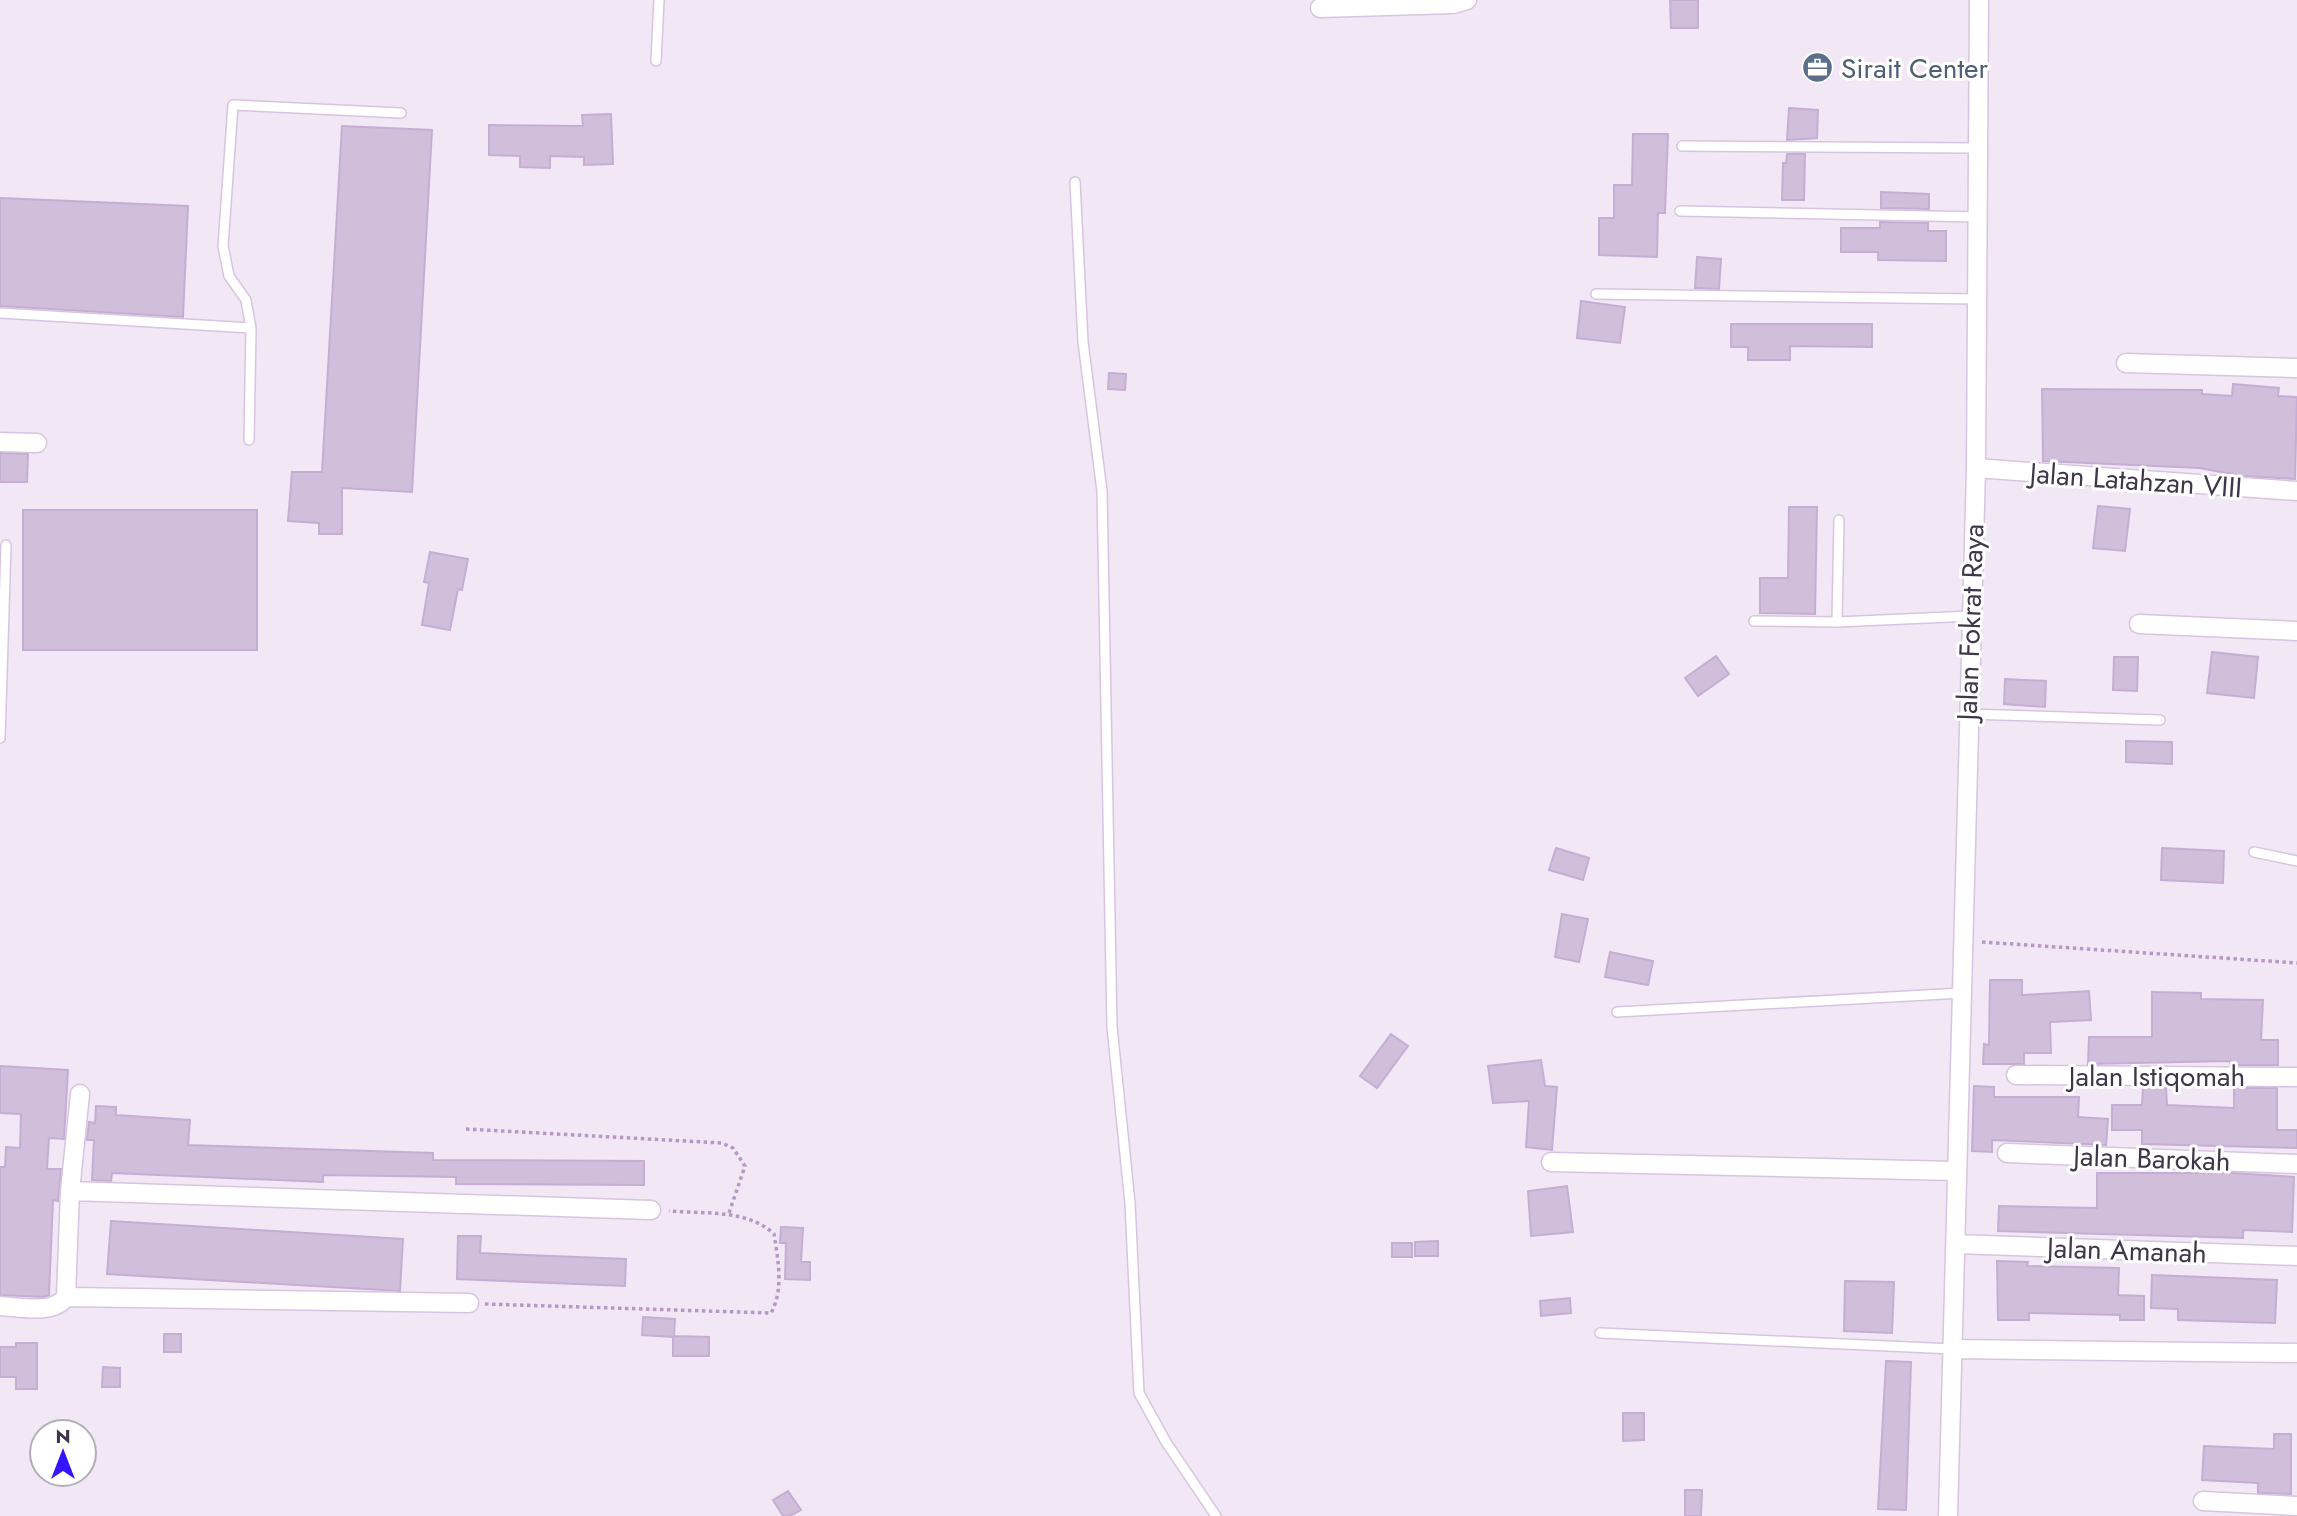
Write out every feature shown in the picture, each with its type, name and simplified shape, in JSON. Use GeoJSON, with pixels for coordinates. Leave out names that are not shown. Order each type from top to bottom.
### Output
{"type":"FeatureCollection","features":[{"type":"Feature","properties":{"kind":"street"},"geometry":{"type":"LineString","coordinates":[[1320,8],[1453,4],[1467,0]]}},
{"type":"Feature","properties":{"kind":"street","name":"Jalan Fokrat Raya"},"geometry":{"type":"LineString","coordinates":[[1948,1516],[1955,1349],[1956,1171],[1976,468],[1980,217],[1979,0]]}},
{"type":"Feature","properties":{"kind":"street"},"geometry":{"type":"LineString","coordinates":[[2126,363],[2297,368]]}},
{"type":"Feature","properties":{"kind":"street"},"geometry":{"type":"LineString","coordinates":[[0,442],[37,443]]}},
{"type":"Feature","properties":{"kind":"street","name":"Jalan Latahzan VIII"},"geometry":{"type":"LineString","coordinates":[[1976,468],[2297,491]]}},
{"type":"Feature","properties":{"kind":"street"},"geometry":{"type":"LineString","coordinates":[[2139,624],[2297,631]]}},
{"type":"Feature","properties":{"kind":"street","name":"Jalan Istiqomah"},"geometry":{"type":"LineString","coordinates":[[2016,1075],[2297,1077]]}},
{"type":"Feature","properties":{"kind":"street"},"geometry":{"type":"LineString","coordinates":[[0,1306],[49,1308],[62,1303],[66,1297],[70,1191],[80,1094]]}},
{"type":"Feature","properties":{"kind":"street","name":"Jalan Barokah"},"geometry":{"type":"LineString","coordinates":[[2007,1153],[2297,1164]]}},
{"type":"Feature","properties":{"kind":"street"},"geometry":{"type":"LineString","coordinates":[[1551,1162],[1956,1171]]}},
{"type":"Feature","properties":{"kind":"street"},"geometry":{"type":"LineString","coordinates":[[70,1191],[652,1210]]}},
{"type":"Feature","properties":{"kind":"street","name":"Jalan Amanah"},"geometry":{"type":"LineString","coordinates":[[1956,1244],[2297,1256]]}},
{"type":"Feature","properties":{"kind":"street"},"geometry":{"type":"LineString","coordinates":[[66,1297],[469,1303]]}},
{"type":"Feature","properties":{"kind":"street"},"geometry":{"type":"LineString","coordinates":[[1955,1349],[2297,1353]]}},
{"type":"Feature","properties":{"kind":"street"},"geometry":{"type":"LineString","coordinates":[[2203,1501],[2297,1506]]}},
{"type":"Feature","properties":{"kind":"lane"},"geometry":{"type":"LineString","coordinates":[[656,61],[659,0]]}},
{"type":"Feature","properties":{"kind":"lane"},"geometry":{"type":"LineString","coordinates":[[249,440],[251,328],[246,300],[229,276],[223,246],[233,105],[401,113]]}},
{"type":"Feature","properties":{"kind":"lane"},"geometry":{"type":"LineString","coordinates":[[1682,146],[1980,148]]}},
{"type":"Feature","properties":{"kind":"lane"},"geometry":{"type":"LineString","coordinates":[[1075,182],[1083,342],[1102,491],[1112,1027],[1130,1203],[1139,1393],[1166,1442],[1216,1516]]}},
{"type":"Feature","properties":{"kind":"lane"},"geometry":{"type":"LineString","coordinates":[[1680,211],[1980,217]]}},
{"type":"Feature","properties":{"kind":"lane"},"geometry":{"type":"LineString","coordinates":[[1596,294],[1978,299]]}},
{"type":"Feature","properties":{"kind":"lane"},"geometry":{"type":"LineString","coordinates":[[0,313],[251,328]]}},
{"type":"Feature","properties":{"kind":"lane"},"geometry":{"type":"LineString","coordinates":[[1837,622],[1839,520]]}},
{"type":"Feature","properties":{"kind":"lane"},"geometry":{"type":"LineString","coordinates":[[0,738],[6,545]]}},
{"type":"Feature","properties":{"kind":"lane"},"geometry":{"type":"LineString","coordinates":[[1754,621],[1837,622],[1971,616]]}},
{"type":"Feature","properties":{"kind":"lane"},"geometry":{"type":"LineString","coordinates":[[1967,714],[2160,720]]}},
{"type":"Feature","properties":{"kind":"lane"},"geometry":{"type":"LineString","coordinates":[[2253,852],[2297,861]]}},
{"type":"Feature","properties":{"kind":"lane"},"geometry":{"type":"LineString","coordinates":[[1617,1012],[1962,993]]}},
{"type":"Feature","properties":{"kind":"lane"},"geometry":{"type":"LineString","coordinates":[[1600,1333],[1955,1349]]}},
{"type":"Feature","properties":{"kind":"path"},"geometry":{"type":"LineString","coordinates":[[1962,941],[2297,962]]}},
{"type":"Feature","properties":{"kind":"path"},"geometry":{"type":"LineString","coordinates":[[466,1129],[722,1143],[733,1148],[745,1166],[728,1216]]}},
{"type":"Feature","properties":{"kind":"path"},"geometry":{"type":"LineString","coordinates":[[469,1303],[771,1313],[777,1303],[779,1267],[774,1234],[762,1222],[743,1216],[652,1210]]}},
{"type":"Feature","properties":{"kind":"building"},"geometry":{"type":"Polygon","coordinates":[[[1670,0],[1698,0],[1698,28],[1671,28],[1670,0]]]}},
{"type":"Feature","properties":{"kind":"building"},"geometry":{"type":"Polygon","coordinates":[[[1789,108],[1818,110],[1817,138],[1787,140],[1789,108]]]}},
{"type":"Feature","properties":{"kind":"building"},"geometry":{"type":"Polygon","coordinates":[[[611,114],[613,164],[584,165],[584,157],[550,156],[550,168],[520,167],[520,156],[489,155],[489,125],[583,126],[582,115],[611,114]]]}},
{"type":"Feature","properties":{"kind":"building"},"geometry":{"type":"Polygon","coordinates":[[[342,126],[432,130],[412,492],[342,488],[342,534],[319,534],[319,523],[288,521],[292,472],[322,472],[342,126]]]}},
{"type":"Feature","properties":{"kind":"building"},"geometry":{"type":"Polygon","coordinates":[[[1633,134],[1668,134],[1665,213],[1658,213],[1657,257],[1599,255],[1599,218],[1614,218],[1614,185],[1632,185],[1633,134]]]}},
{"type":"Feature","properties":{"kind":"building"},"geometry":{"type":"Polygon","coordinates":[[[1787,154],[1805,154],[1804,200],[1782,200],[1783,163],[1786,163],[1787,154]]]}},
{"type":"Feature","properties":{"kind":"building"},"geometry":{"type":"Polygon","coordinates":[[[1881,192],[1929,194],[1929,209],[1881,208],[1881,192]]]}},
{"type":"Feature","properties":{"kind":"building"},"geometry":{"type":"Polygon","coordinates":[[[0,198],[188,206],[183,317],[0,306],[0,198]]]}},
{"type":"Feature","properties":{"kind":"building"},"geometry":{"type":"Polygon","coordinates":[[[1880,222],[1928,223],[1928,231],[1946,231],[1946,261],[1878,260],[1878,252],[1841,252],[1841,228],[1880,228],[1880,222]]]}},
{"type":"Feature","properties":{"kind":"building"},"geometry":{"type":"Polygon","coordinates":[[[1697,257],[1721,259],[1719,289],[1695,288],[1697,257]]]}},
{"type":"Feature","properties":{"kind":"building"},"geometry":{"type":"Polygon","coordinates":[[[1581,301],[1625,307],[1620,343],[1577,338],[1581,301]]]}},
{"type":"Feature","properties":{"kind":"building"},"geometry":{"type":"Polygon","coordinates":[[[1731,324],[1872,324],[1872,347],[1790,346],[1790,360],[1748,360],[1748,347],[1731,347],[1731,324]]]}},
{"type":"Feature","properties":{"kind":"building"},"geometry":{"type":"Polygon","coordinates":[[[1109,373],[1126,374],[1125,390],[1108,389],[1109,373]]]}},
{"type":"Feature","properties":{"kind":"building"},"geometry":{"type":"Polygon","coordinates":[[[2233,384],[2279,388],[2278,396],[2297,397],[2295,479],[2241,476],[2200,468],[2043,461],[2042,389],[2202,390],[2202,394],[2232,396],[2233,384]]]}},
{"type":"Feature","properties":{"kind":"building"},"geometry":{"type":"Polygon","coordinates":[[[0,453],[28,454],[27,482],[0,482],[0,453]]]}},
{"type":"Feature","properties":{"kind":"building"},"geometry":{"type":"Polygon","coordinates":[[[2098,506],[2130,509],[2125,551],[2093,548],[2098,506]]]}},
{"type":"Feature","properties":{"kind":"building"},"geometry":{"type":"Polygon","coordinates":[[[1789,507],[1817,507],[1815,614],[1760,613],[1760,578],[1788,578],[1789,507]]]}},
{"type":"Feature","properties":{"kind":"building"},"geometry":{"type":"Polygon","coordinates":[[[23,510],[257,510],[257,650],[23,650],[23,510]]]}},
{"type":"Feature","properties":{"kind":"building"},"geometry":{"type":"Polygon","coordinates":[[[430,552],[468,559],[462,590],[458,589],[450,630],[422,625],[429,583],[424,582],[430,552]]]}},
{"type":"Feature","properties":{"kind":"building"},"geometry":{"type":"Polygon","coordinates":[[[2212,652],[2258,657],[2254,698],[2207,693],[2212,652]]]}},
{"type":"Feature","properties":{"kind":"building"},"geometry":{"type":"Polygon","coordinates":[[[1716,656],[1729,674],[1698,696],[1685,678],[1716,656]]]}},
{"type":"Feature","properties":{"kind":"building"},"geometry":{"type":"Polygon","coordinates":[[[2114,657],[2138,657],[2137,691],[2113,690],[2114,657]]]}},
{"type":"Feature","properties":{"kind":"building"},"geometry":{"type":"Polygon","coordinates":[[[2005,679],[2046,681],[2045,707],[2004,704],[2005,679]]]}},
{"type":"Feature","properties":{"kind":"building"},"geometry":{"type":"Polygon","coordinates":[[[2126,741],[2172,742],[2172,764],[2126,762],[2126,741]]]}},
{"type":"Feature","properties":{"kind":"building"},"geometry":{"type":"Polygon","coordinates":[[[1556,848],[1589,858],[1583,880],[1549,870],[1556,848]]]}},
{"type":"Feature","properties":{"kind":"building"},"geometry":{"type":"Polygon","coordinates":[[[2162,848],[2224,851],[2223,883],[2161,880],[2162,848]]]}},
{"type":"Feature","properties":{"kind":"building"},"geometry":{"type":"Polygon","coordinates":[[[1562,914],[1588,919],[1579,962],[1555,957],[1562,914]]]}},
{"type":"Feature","properties":{"kind":"building"},"geometry":{"type":"Polygon","coordinates":[[[1610,952],[1653,961],[1648,985],[1605,977],[1610,952]]]}},
{"type":"Feature","properties":{"kind":"building"},"geometry":{"type":"Polygon","coordinates":[[[1990,980],[2022,980],[2022,995],[2089,991],[2091,1020],[2050,1022],[2051,1053],[2024,1053],[2024,1064],[1983,1064],[1984,1044],[1989,1045],[1990,980]]]}},
{"type":"Feature","properties":{"kind":"building"},"geometry":{"type":"Polygon","coordinates":[[[2152,992],[2201,993],[2201,999],[2263,1000],[2261,1040],[2278,1040],[2278,1065],[2230,1065],[2230,1061],[2088,1064],[2089,1037],[2152,1037],[2152,992]]]}},
{"type":"Feature","properties":{"kind":"building"},"geometry":{"type":"Polygon","coordinates":[[[1391,1034],[1408,1046],[1377,1088],[1360,1076],[1391,1034]]]}},
{"type":"Feature","properties":{"kind":"building"},"geometry":{"type":"Polygon","coordinates":[[[1541,1060],[1545,1086],[1557,1087],[1552,1150],[1526,1147],[1529,1101],[1493,1103],[1488,1066],[1541,1060]]]}},
{"type":"Feature","properties":{"kind":"building"},"geometry":{"type":"Polygon","coordinates":[[[0,1066],[68,1070],[64,1139],[49,1138],[47,1169],[61,1169],[58,1201],[53,1200],[49,1295],[43,1297],[0,1295],[0,1167],[5,1167],[6,1147],[20,1148],[21,1114],[0,1113],[0,1066]]]}},
{"type":"Feature","properties":{"kind":"building"},"geometry":{"type":"Polygon","coordinates":[[[1974,1086],[1994,1087],[1994,1097],[2079,1097],[2078,1117],[2108,1119],[2106,1145],[1992,1140],[1992,1152],[1972,1151],[1974,1086]]]}},
{"type":"Feature","properties":{"kind":"building"},"geometry":{"type":"Polygon","coordinates":[[[2143,1087],[2166,1087],[2167,1105],[2234,1108],[2234,1088],[2277,1088],[2277,1130],[2297,1130],[2297,1148],[2142,1144],[2142,1130],[2112,1130],[2112,1105],[2142,1105],[2143,1087]]]}},
{"type":"Feature","properties":{"kind":"building"},"geometry":{"type":"Polygon","coordinates":[[[96,1106],[116,1107],[116,1115],[190,1120],[188,1145],[433,1153],[433,1160],[644,1161],[644,1185],[456,1184],[456,1177],[323,1175],[323,1182],[112,1173],[111,1181],[92,1180],[94,1140],[87,1140],[89,1122],[95,1123],[96,1106]]]}},
{"type":"Feature","properties":{"kind":"building"},"geometry":{"type":"Polygon","coordinates":[[[2097,1173],[2234,1173],[2294,1177],[2292,1232],[2243,1230],[2243,1238],[1998,1231],[1999,1206],[2097,1208],[2097,1173]]]}},
{"type":"Feature","properties":{"kind":"building"},"geometry":{"type":"Polygon","coordinates":[[[1567,1186],[1573,1232],[1531,1236],[1528,1191],[1567,1186]]]}},
{"type":"Feature","properties":{"kind":"building"},"geometry":{"type":"Polygon","coordinates":[[[111,1221],[403,1239],[400,1291],[107,1274],[111,1221]]]}},
{"type":"Feature","properties":{"kind":"building"},"geometry":{"type":"Polygon","coordinates":[[[781,1227],[803,1228],[801,1262],[810,1262],[810,1280],[785,1279],[786,1243],[780,1243],[781,1227]]]}},
{"type":"Feature","properties":{"kind":"building"},"geometry":{"type":"Polygon","coordinates":[[[458,1236],[481,1236],[480,1253],[626,1259],[625,1286],[457,1279],[458,1236]]]}},
{"type":"Feature","properties":{"kind":"building"},"geometry":{"type":"Polygon","coordinates":[[[1438,1241],[1438,1256],[1415,1256],[1415,1242],[1438,1241]]]}},
{"type":"Feature","properties":{"kind":"building"},"geometry":{"type":"Polygon","coordinates":[[[1392,1243],[1412,1243],[1412,1257],[1392,1257],[1392,1243]]]}},
{"type":"Feature","properties":{"kind":"building"},"geometry":{"type":"Polygon","coordinates":[[[1997,1261],[2028,1262],[2027,1266],[2119,1268],[2118,1295],[2144,1296],[2144,1320],[2120,1320],[2120,1315],[2029,1313],[2029,1320],[1998,1320],[1997,1261]]]}},
{"type":"Feature","properties":{"kind":"building"},"geometry":{"type":"Polygon","coordinates":[[[2152,1275],[2277,1280],[2275,1323],[2178,1320],[2178,1309],[2151,1308],[2152,1275]]]}},
{"type":"Feature","properties":{"kind":"building"},"geometry":{"type":"Polygon","coordinates":[[[1845,1281],[1894,1282],[1892,1333],[1844,1331],[1845,1281]]]}},
{"type":"Feature","properties":{"kind":"building"},"geometry":{"type":"Polygon","coordinates":[[[1570,1298],[1571,1313],[1541,1316],[1540,1301],[1570,1298]]]}},
{"type":"Feature","properties":{"kind":"building"},"geometry":{"type":"Polygon","coordinates":[[[643,1317],[675,1319],[674,1336],[709,1337],[709,1356],[673,1356],[673,1337],[642,1335],[643,1317]]]}},
{"type":"Feature","properties":{"kind":"building"},"geometry":{"type":"Polygon","coordinates":[[[164,1334],[181,1334],[181,1352],[164,1352],[164,1334]]]}},
{"type":"Feature","properties":{"kind":"building"},"geometry":{"type":"Polygon","coordinates":[[[16,1343],[37,1343],[37,1389],[16,1389],[16,1377],[0,1377],[0,1347],[16,1347],[16,1343]]]}},
{"type":"Feature","properties":{"kind":"building"},"geometry":{"type":"Polygon","coordinates":[[[1886,1361],[1911,1362],[1906,1510],[1878,1509],[1886,1361]]]}},
{"type":"Feature","properties":{"kind":"building"},"geometry":{"type":"Polygon","coordinates":[[[103,1367],[120,1368],[120,1387],[102,1387],[103,1367]]]}},
{"type":"Feature","properties":{"kind":"building"},"geometry":{"type":"Polygon","coordinates":[[[1623,1413],[1644,1413],[1644,1440],[1623,1441],[1623,1413]]]}},
{"type":"Feature","properties":{"kind":"building"},"geometry":{"type":"Polygon","coordinates":[[[2274,1434],[2291,1434],[2291,1494],[2258,1493],[2258,1483],[2202,1480],[2204,1446],[2274,1449],[2274,1434]]]}},
{"type":"Feature","properties":{"kind":"building"},"geometry":{"type":"Polygon","coordinates":[[[1685,1490],[1702,1490],[1701,1516],[1685,1516],[1685,1490]]]}},
{"type":"Feature","properties":{"kind":"building"},"geometry":{"type":"Polygon","coordinates":[[[788,1491],[801,1510],[790,1516],[783,1516],[773,1500],[788,1491]]]}},
{"type":"Feature","properties":{"kind":"place","name":"Sirait Center"},"geometry":{"type":"Point","coordinates":[1818,68]}}]}
